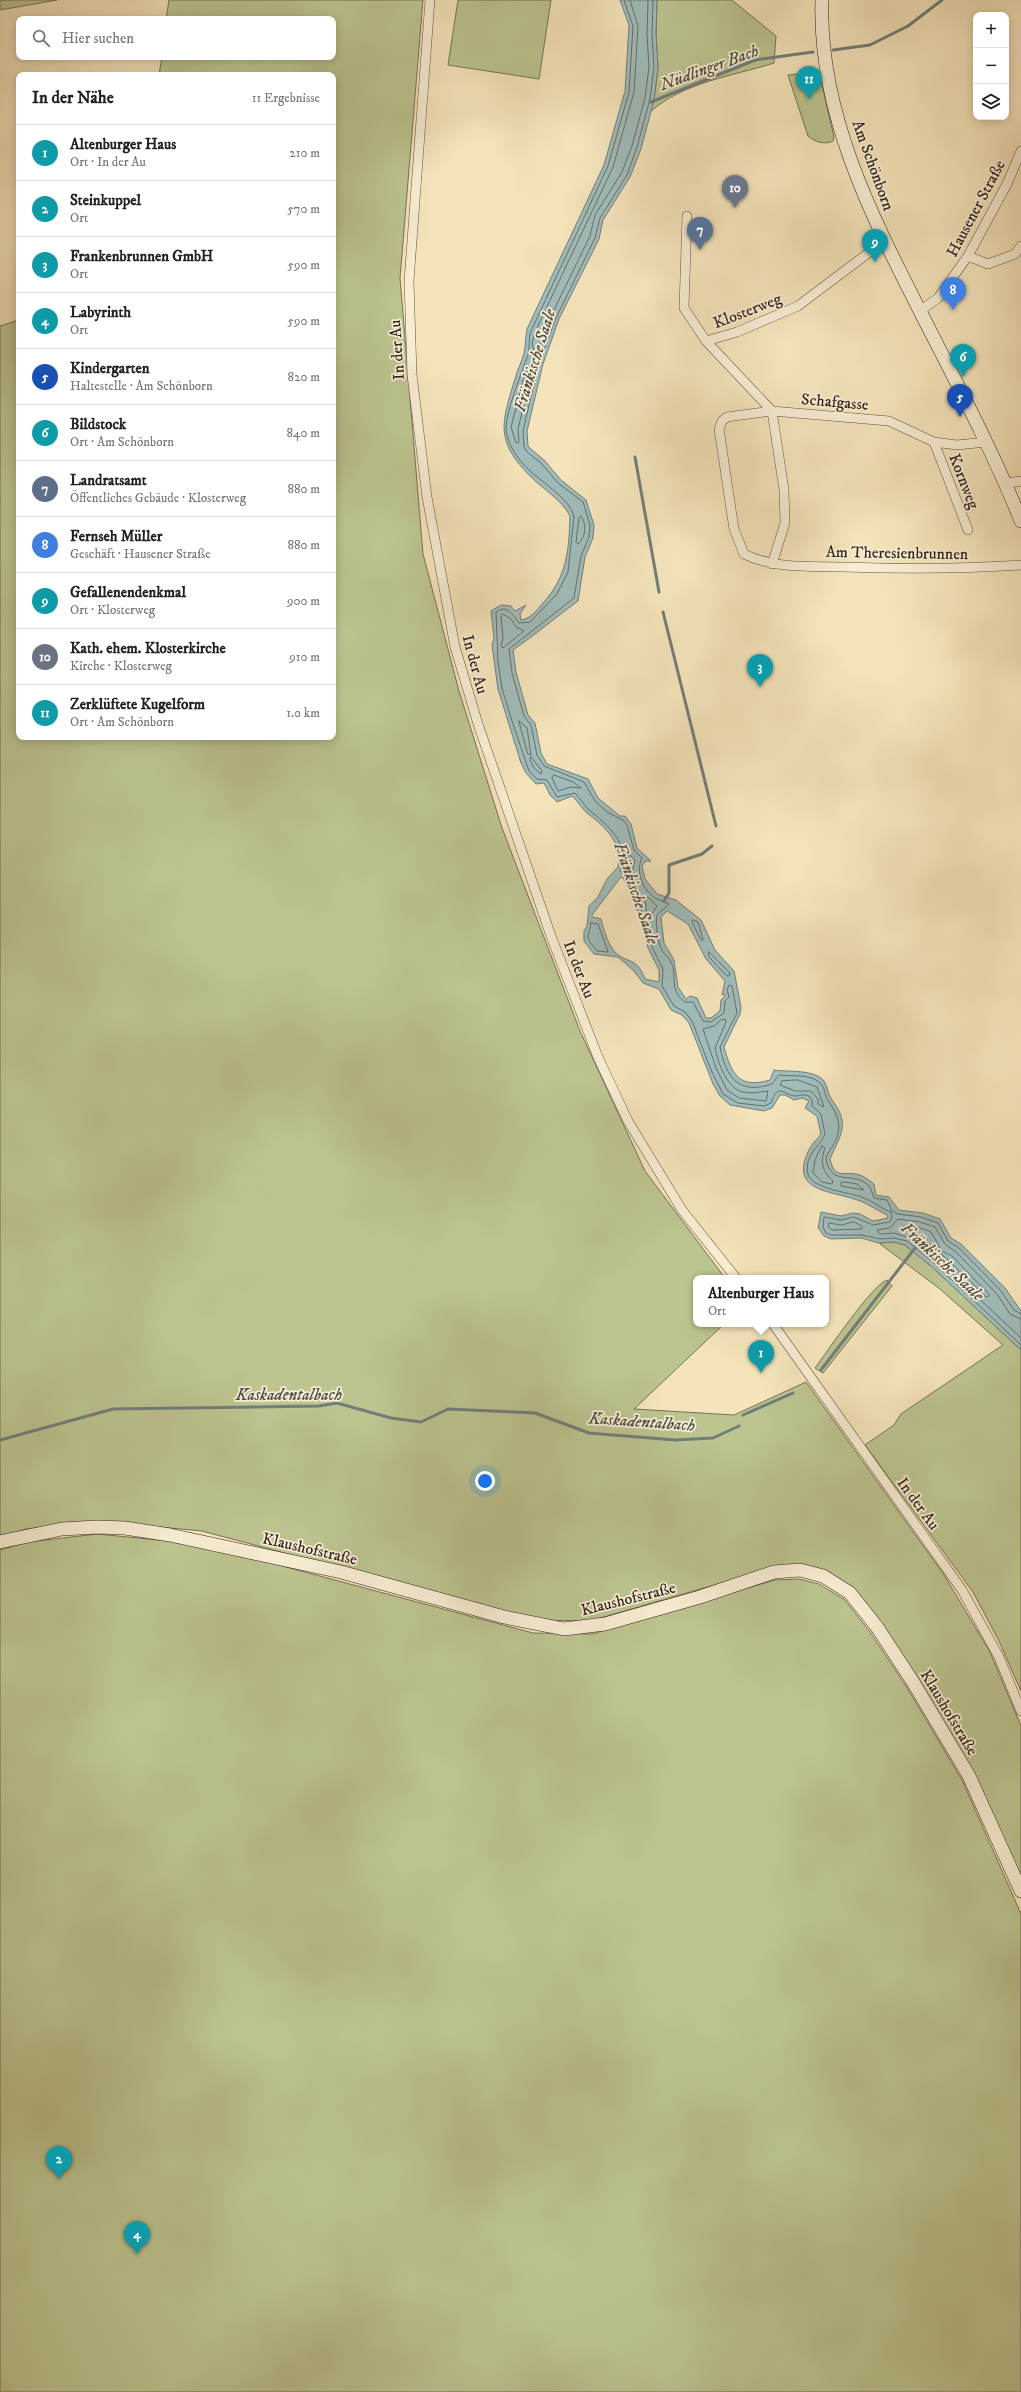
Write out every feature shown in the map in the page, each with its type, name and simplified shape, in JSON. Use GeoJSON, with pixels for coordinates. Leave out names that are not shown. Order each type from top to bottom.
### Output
{"type":"FeatureCollection","features":[{"type":"Feature","properties":{"kind":"main road","name":"Am Schönborn"},"geometry":{"type":"LineString","coordinates":[[822,0],[822,33],[826,68],[846,147],[886,246],[986,442],[1006,483],[1021,521]]}},
{"type":"Feature","properties":{"kind":"main road","name":"Klaushofstraße"},"geometry":{"type":"LineString","coordinates":[[0,1542],[29,1534],[97,1527],[126,1528],[170,1535],[341,1572],[504,1617],[564,1629],[605,1624],[700,1597],[774,1572],[800,1570],[823,1576],[850,1593],[877,1626],[913,1682],[969,1776],[1021,1891]]}},
{"type":"Feature","properties":{"kind":"street","name":"In der Au"},"geometry":{"type":"LineString","coordinates":[[430,0],[409,281],[409,322],[413,382],[427,497],[455,647],[478,724],[551,936],[598,1057],[628,1121],[682,1210],[734,1275]]}},
{"type":"Feature","properties":{"kind":"street","name":"Hausener Straße"},"geometry":{"type":"LineString","coordinates":[[920,311],[938,298],[968,256],[1007,184],[1021,151]]}},
{"type":"Feature","properties":{"kind":"street","name":"Klosterweg"},"geometry":{"type":"LineString","coordinates":[[687,216],[684,308],[706,341],[737,332],[798,306],[875,248],[886,246]]}},
{"type":"Feature","properties":{"kind":"street"},"geometry":{"type":"LineString","coordinates":[[968,256],[988,264],[1015,254],[1021,246]]}},
{"type":"Feature","properties":{"kind":"street"},"geometry":{"type":"LineString","coordinates":[[706,341],[772,411],[784,490],[785,523],[772,564]]}},
{"type":"Feature","properties":{"kind":"street","name":"Schafgasse"},"geometry":{"type":"LineString","coordinates":[[772,411],[889,421],[934,442],[957,445],[986,442]]}},
{"type":"Feature","properties":{"kind":"street","name":"Am Theresienbrunnen"},"geometry":{"type":"LineString","coordinates":[[772,411],[727,416],[722,420],[719,429],[734,529],[744,554],[756,560],[772,564],[868,568],[979,568],[1021,565]]}},
{"type":"Feature","properties":{"kind":"street","name":"Kornweg"},"geometry":{"type":"LineString","coordinates":[[934,442],[968,530]]}},
{"type":"Feature","properties":{"kind":"street"},"geometry":{"type":"LineString","coordinates":[[1006,483],[1021,481]]}},
{"type":"Feature","properties":{"kind":"street","name":"In der Au"},"geometry":{"type":"LineString","coordinates":[[775,1327],[962,1590],[999,1657],[1021,1711]]}},
{"type":"Feature","properties":{"kind":"green space"},"geometry":{"type":"Polygon","coordinates":[[[57,0],[0,10],[0,1],[57,0]]]}},
{"type":"Feature","properties":{"kind":"green space"},"geometry":{"type":"Polygon","coordinates":[[[169,0],[423,0],[400,278],[423,554],[459,691],[502,828],[580,1031],[645,1171],[723,1275],[693,1275],[693,1327],[721,1327],[634,1409],[734,1415],[806,1382],[944,1575],[990,1652],[1021,1726],[1021,1877],[1000,1834],[853,1590],[773,1568],[590,1621],[535,1620],[202,1531],[97,1521],[26,1529],[0,1537],[0,326],[16,321],[16,740],[336,740],[336,72],[160,72],[162,60],[336,60],[336,16],[166,16],[169,0]]]}},
{"type":"Feature","properties":{"kind":"green space"},"geometry":{"type":"Polygon","coordinates":[[[458,0],[551,0],[539,79],[448,65],[458,0]]]}},
{"type":"Feature","properties":{"kind":"green space"},"geometry":{"type":"Polygon","coordinates":[[[657,0],[732,0],[776,36],[774,63],[709,81],[693,87],[663,102],[650,112],[654,100],[658,67],[656,34],[657,0]]]}},
{"type":"Feature","properties":{"kind":"green space"},"geometry":{"type":"Polygon","coordinates":[[[819,72],[834,137],[833,141],[827,143],[817,141],[808,136],[788,75],[819,72]]]}},
{"type":"Feature","properties":{"kind":"green space"},"geometry":{"type":"Polygon","coordinates":[[[894,1242],[905,1245],[931,1266],[1021,1350],[1021,1691],[999,1641],[973,1592],[865,1445],[894,1425],[901,1414],[1003,1345],[940,1289],[879,1243],[894,1242]]]}},
{"type":"Feature","properties":{"kind":"green space"},"geometry":{"type":"Polygon","coordinates":[[[887,1280],[892,1286],[823,1373],[815,1368],[861,1306],[880,1285],[887,1280]]]}},
{"type":"Feature","properties":{"kind":"green space"},"geometry":{"type":"Polygon","coordinates":[[[97,1534],[200,1544],[533,1633],[592,1634],[775,1580],[799,1579],[819,1584],[845,1600],[870,1632],[906,1686],[962,1780],[1021,1914],[1021,2392],[0,2392],[0,1550],[28,1542],[97,1534]]]}},
{"type":"Feature","properties":{"kind":"water","name":"Fränkische Saale"},"geometry":{"type":"Polygon","coordinates":[[[620,0],[657,0],[656,34],[658,67],[654,100],[641,149],[630,177],[603,220],[599,239],[559,319],[543,364],[527,431],[528,446],[544,460],[561,480],[586,500],[594,525],[593,538],[585,557],[578,601],[513,650],[516,672],[528,715],[535,723],[541,753],[547,764],[588,779],[598,798],[620,816],[625,816],[631,824],[637,848],[651,861],[646,861],[642,866],[645,879],[657,894],[676,900],[701,920],[715,950],[734,971],[741,1007],[740,1014],[724,1047],[734,1072],[744,1081],[751,1083],[770,1080],[774,1070],[808,1073],[820,1077],[824,1081],[831,1098],[838,1109],[842,1123],[840,1136],[830,1159],[832,1166],[838,1172],[860,1175],[866,1178],[874,1184],[876,1195],[889,1197],[899,1210],[923,1213],[940,1219],[951,1238],[961,1244],[1005,1288],[1021,1311],[1021,1350],[931,1266],[905,1245],[894,1242],[879,1243],[861,1238],[831,1239],[824,1236],[818,1228],[821,1212],[841,1216],[853,1213],[860,1214],[873,1221],[888,1218],[887,1215],[863,1202],[822,1190],[813,1186],[807,1180],[804,1172],[804,1162],[811,1146],[821,1134],[817,1116],[805,1108],[809,1101],[802,1098],[794,1100],[785,1095],[780,1095],[772,1108],[764,1111],[730,1105],[720,1096],[713,1084],[689,1023],[682,1015],[671,1010],[659,989],[643,983],[633,970],[618,957],[594,954],[584,941],[584,931],[587,926],[589,906],[598,897],[607,879],[618,867],[618,850],[615,842],[606,829],[585,811],[572,796],[557,802],[550,795],[544,783],[536,784],[526,773],[521,763],[498,689],[492,645],[494,638],[491,611],[501,605],[511,606],[515,611],[526,605],[520,614],[521,620],[531,616],[543,603],[551,593],[562,573],[569,540],[570,516],[557,500],[531,477],[511,453],[506,442],[504,420],[524,353],[527,329],[604,165],[625,91],[629,25],[620,0]],[[621,877],[592,917],[601,919],[608,940],[614,951],[623,958],[635,963],[642,971],[645,979],[659,982],[659,970],[648,948],[643,925],[638,916],[635,897],[630,892],[624,879],[621,877]],[[667,911],[661,917],[664,943],[674,960],[678,987],[686,999],[690,996],[697,998],[706,1018],[711,1018],[720,1011],[721,1000],[725,996],[724,994],[722,995],[725,981],[706,959],[688,924],[667,911]]]}},
{"type":"Feature","properties":{"kind":"waterway","name":"Nüdlinger Bach"},"geometry":{"type":"LineString","coordinates":[[833,50],[870,45],[908,26],[942,0]]}},
{"type":"Feature","properties":{"kind":"waterway","name":"Nüdlinger Bach"},"geometry":{"type":"LineString","coordinates":[[651,102],[755,60],[813,52]]}},
{"type":"Feature","properties":{"kind":"waterway"},"geometry":{"type":"LineString","coordinates":[[635,457],[659,592]]}},
{"type":"Feature","properties":{"kind":"waterway"},"geometry":{"type":"LineString","coordinates":[[663,612],[716,826]]}},
{"type":"Feature","properties":{"kind":"waterway"},"geometry":{"type":"LineString","coordinates":[[664,901],[669,893],[669,865],[702,854],[712,846]]}},
{"type":"Feature","properties":{"kind":"waterway","name":"Kaskadentalbach"},"geometry":{"type":"LineString","coordinates":[[821,1370],[915,1248]]}},
{"type":"Feature","properties":{"kind":"waterway","name":"Kaskadentalbach"},"geometry":{"type":"LineString","coordinates":[[743,1415],[793,1393]]}},
{"type":"Feature","properties":{"kind":"waterway","name":"Kaskadentalbach"},"geometry":{"type":"LineString","coordinates":[[0,1440],[113,1409],[319,1406],[337,1403],[391,1418],[421,1422],[448,1409],[535,1413],[589,1433],[675,1440],[713,1438],[739,1426]]}},
{"type":"Feature","properties":{"kind":"place","name":"Zerklüftete Kugelform"},"geometry":{"type":"Point","coordinates":[809,99]}},
{"type":"Feature","properties":{"kind":"place","name":"Kath. ehem. Klosterkirche"},"geometry":{"type":"Point","coordinates":[735,208]}},
{"type":"Feature","properties":{"kind":"place","name":"Landratsamt"},"geometry":{"type":"Point","coordinates":[700,250]}},
{"type":"Feature","properties":{"kind":"place","name":"Gefallenendenkmal"},"geometry":{"type":"Point","coordinates":[875,262]}},
{"type":"Feature","properties":{"kind":"place","name":"Fernseh Müller"},"geometry":{"type":"Point","coordinates":[953,310]}},
{"type":"Feature","properties":{"kind":"place","name":"Bildstock"},"geometry":{"type":"Point","coordinates":[963,377]}},
{"type":"Feature","properties":{"kind":"place","name":"Kindergarten"},"geometry":{"type":"Point","coordinates":[960,417]}},
{"type":"Feature","properties":{"kind":"place","name":"Frankenbrunnen GmbH"},"geometry":{"type":"Point","coordinates":[760,687]}},
{"type":"Feature","properties":{"kind":"place","name":"Altenburger Haus"},"geometry":{"type":"Point","coordinates":[761,1373]}},
{"type":"Feature","properties":{"kind":"place","name":"Steinkuppel"},"geometry":{"type":"Point","coordinates":[59,2179]}},
{"type":"Feature","properties":{"kind":"place","name":"Labyrinth"},"geometry":{"type":"Point","coordinates":[137,2254]}}]}
